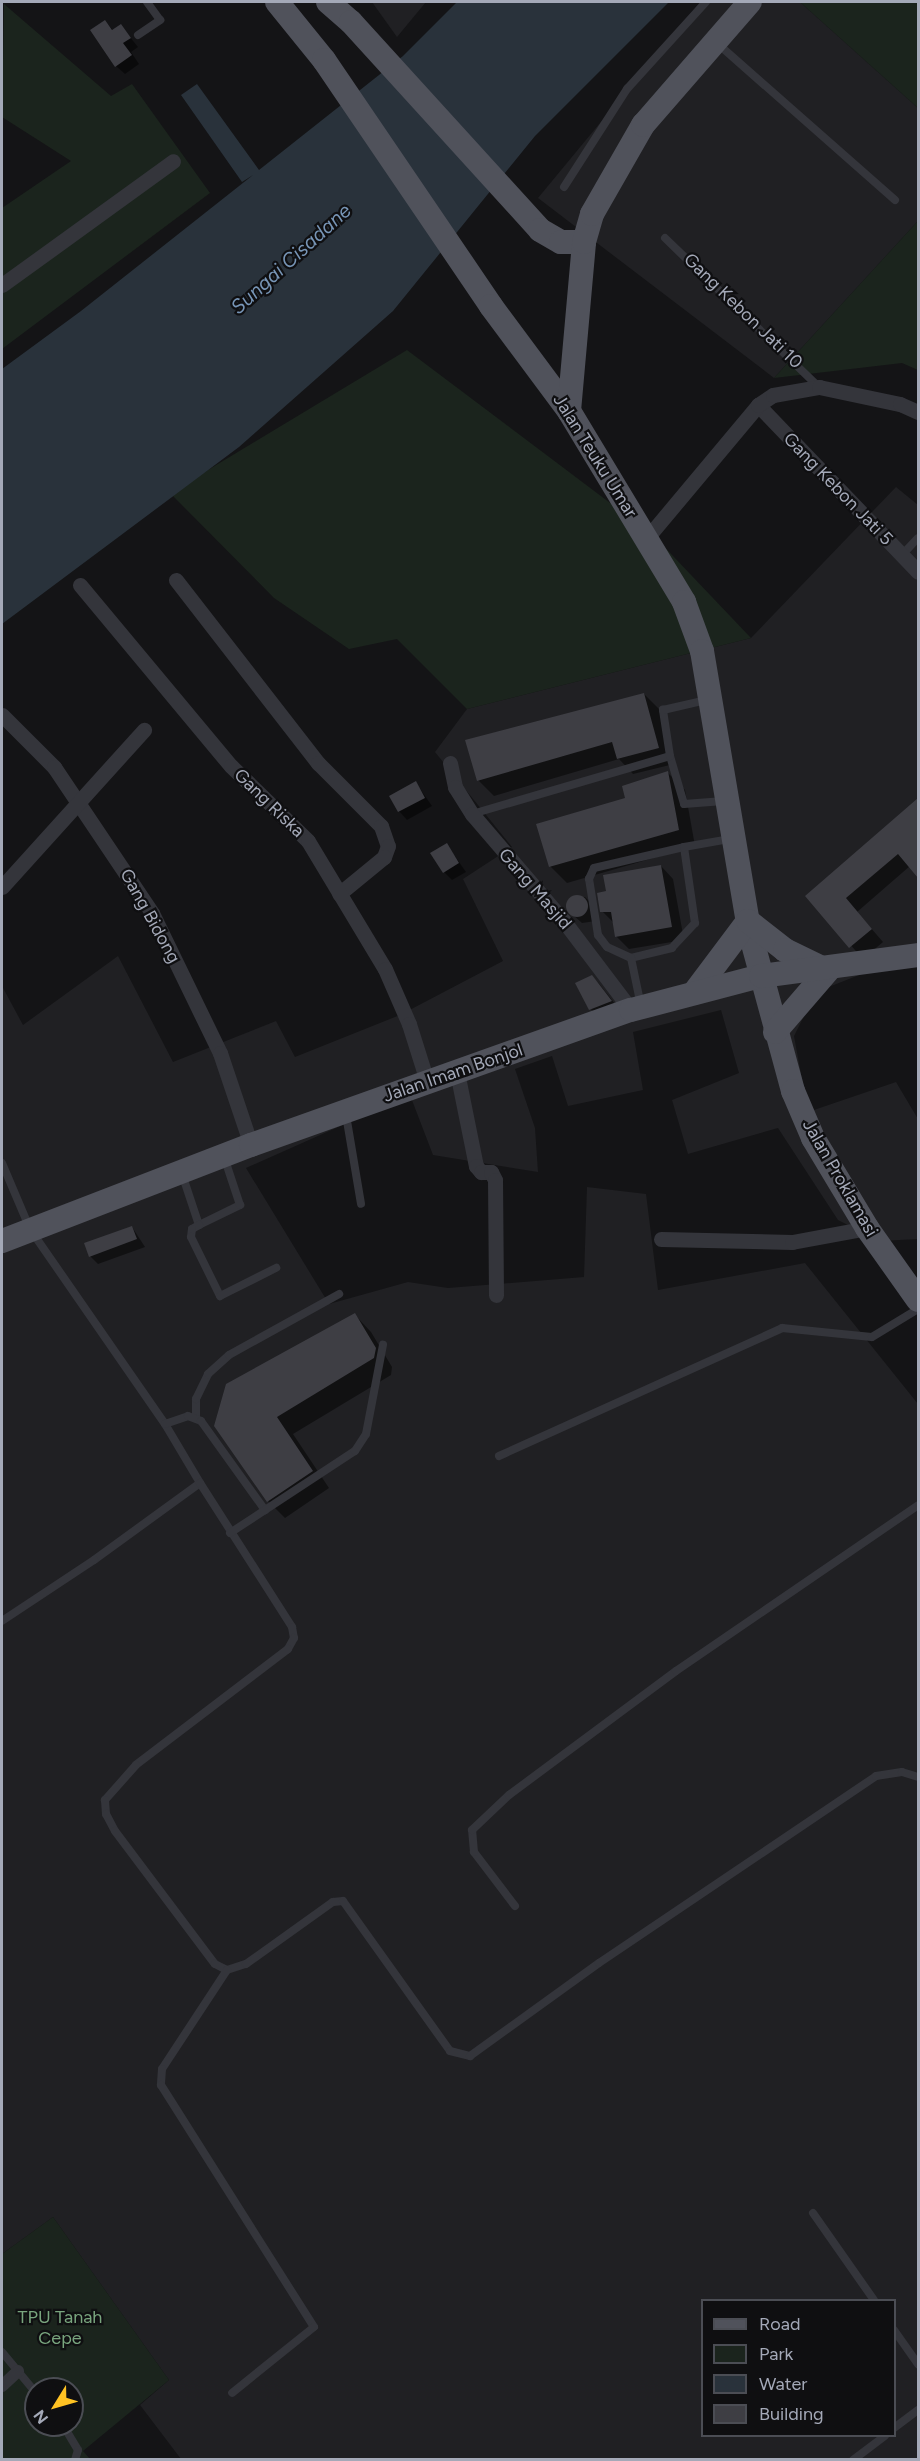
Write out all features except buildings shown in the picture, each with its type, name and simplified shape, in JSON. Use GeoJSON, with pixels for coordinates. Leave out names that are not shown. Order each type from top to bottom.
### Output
{"type":"FeatureCollection","features":[{"type":"Feature","properties":{"kind":"main road","name":"Jalan Teuku Umar"},"geometry":{"type":"LineString","coordinates":[[277,2],[324,60],[491,306],[569,411],[684,602],[702,651],[748,921],[761,976]]}},
{"type":"Feature","properties":{"kind":"main road"},"geometry":{"type":"LineString","coordinates":[[328,2],[351,22],[549,237],[584,242]]}},
{"type":"Feature","properties":{"kind":"main road"},"geometry":{"type":"LineString","coordinates":[[569,411],[584,242],[592,214],[643,125],[750,2]]}},
{"type":"Feature","properties":{"kind":"main road"},"geometry":{"type":"LineString","coordinates":[[694,993],[748,921],[785,950],[827,968],[775,1032]]}},
{"type":"Feature","properties":{"kind":"main road","name":"Jalan Imam Bonjol"},"geometry":{"type":"LineString","coordinates":[[2,1241],[251,1145],[636,1009],[761,976],[918,955]]}},
{"type":"Feature","properties":{"kind":"main road","name":"Jalan Proklamasi"},"geometry":{"type":"LineString","coordinates":[[761,976],[793,1091],[813,1138],[867,1228],[918,1300]]}},
{"type":"Feature","properties":{"kind":"street"},"geometry":{"type":"LineString","coordinates":[[2,285],[173,161]]}},
{"type":"Feature","properties":{"kind":"street"},"geometry":{"type":"LineString","coordinates":[[646,539],[758,405],[773,395],[819,387],[900,404],[918,412]]}},
{"type":"Feature","properties":{"kind":"street","name":"Gang Kebon Jati 5"},"geometry":{"type":"LineString","coordinates":[[758,405],[918,572]]}},
{"type":"Feature","properties":{"kind":"street"},"geometry":{"type":"LineString","coordinates":[[176,580],[318,763],[381,826],[388,846],[384,857],[339,894]]}},
{"type":"Feature","properties":{"kind":"street","name":"Gang Riska"},"geometry":{"type":"LineString","coordinates":[[80,585],[231,766],[308,841],[385,969],[409,1024],[427,1081]]}},
{"type":"Feature","properties":{"kind":"street","name":"Gang Bidong"},"geometry":{"type":"LineString","coordinates":[[2,715],[54,767],[152,913],[220,1053],[251,1145]]}},
{"type":"Feature","properties":{"kind":"street"},"geometry":{"type":"LineString","coordinates":[[2,887],[80,804],[144,730]]}},
{"type":"Feature","properties":{"kind":"street","name":"Gang Masjid"},"geometry":{"type":"LineString","coordinates":[[450,763],[455,787],[472,814],[636,1009]]}},
{"type":"Feature","properties":{"kind":"street"},"geometry":{"type":"LineString","coordinates":[[457,1072],[476,1166],[481,1172],[491,1172],[495,1180],[496,1295]]}},
{"type":"Feature","properties":{"kind":"street"},"geometry":{"type":"LineString","coordinates":[[661,1239],[792,1242],[867,1228]]}},
{"type":"Feature","properties":{"kind":"street"},"geometry":{"type":"LineString","coordinates":[[2,2386],[18,2372]]}},
{"type":"Feature","properties":{"kind":"lane"},"geometry":{"type":"LineString","coordinates":[[138,35],[160,20],[147,2]]}},
{"type":"Feature","properties":{"kind":"lane"},"geometry":{"type":"LineString","coordinates":[[564,187],[627,89],[706,2]]}},
{"type":"Feature","properties":{"kind":"lane"},"geometry":{"type":"LineString","coordinates":[[715,41],[895,200]]}},
{"type":"Feature","properties":{"kind":"lane","name":"Gang Kebon Jati 10"},"geometry":{"type":"LineString","coordinates":[[665,238],[819,387]]}},
{"type":"Feature","properties":{"kind":"lane"},"geometry":{"type":"LineString","coordinates":[[902,555],[918,538]]}},
{"type":"Feature","properties":{"kind":"lane"},"geometry":{"type":"LineString","coordinates":[[711,700],[663,710],[670,756],[684,804],[729,800]]}},
{"type":"Feature","properties":{"kind":"lane"},"geometry":{"type":"LineString","coordinates":[[472,814],[670,756]]}},
{"type":"Feature","properties":{"kind":"lane"},"geometry":{"type":"LineString","coordinates":[[684,847],[695,923],[672,948],[631,958],[607,947],[598,935],[589,879],[594,868],[684,847],[735,838]]}},
{"type":"Feature","properties":{"kind":"lane"},"geometry":{"type":"LineString","coordinates":[[631,958],[636,1009]]}},
{"type":"Feature","properties":{"kind":"lane"},"geometry":{"type":"LineString","coordinates":[[345,1111],[361,1204]]}},
{"type":"Feature","properties":{"kind":"lane"},"geometry":{"type":"LineString","coordinates":[[223,1156],[240,1205],[192,1229],[191,1238],[220,1296],[276,1268]]}},
{"type":"Feature","properties":{"kind":"lane"},"geometry":{"type":"LineString","coordinates":[[2,1163],[30,1230],[165,1424],[230,1533],[292,1627],[294,1638],[288,1649],[136,1765],[105,1800],[106,1814],[115,1831],[216,1965],[227,1970]]}},
{"type":"Feature","properties":{"kind":"lane"},"geometry":{"type":"LineString","coordinates":[[182,1172],[199,1225]]}},
{"type":"Feature","properties":{"kind":"lane"},"geometry":{"type":"LineString","coordinates":[[265,1510],[196,1418],[196,1399],[208,1374],[228,1355],[339,1294]]}},
{"type":"Feature","properties":{"kind":"lane"},"geometry":{"type":"LineString","coordinates":[[499,1456],[782,1328],[872,1338],[918,1309]]}},
{"type":"Feature","properties":{"kind":"lane"},"geometry":{"type":"LineString","coordinates":[[230,1533],[355,1451],[366,1434],[383,1345]]}},
{"type":"Feature","properties":{"kind":"lane"},"geometry":{"type":"LineString","coordinates":[[165,1424],[188,1416],[196,1418]]}},
{"type":"Feature","properties":{"kind":"lane"},"geometry":{"type":"LineString","coordinates":[[2,1621],[94,1560],[200,1483]]}},
{"type":"Feature","properties":{"kind":"lane"},"geometry":{"type":"LineString","coordinates":[[515,1906],[474,1852],[472,1830],[509,1795],[675,1671],[918,1505]]}},
{"type":"Feature","properties":{"kind":"lane"},"geometry":{"type":"LineString","coordinates":[[232,2393],[314,2327],[161,2085],[162,2070],[227,1970],[246,1964],[333,1902],[344,1901],[450,2050],[470,2056],[876,1776],[902,1772],[918,1777]]}},
{"type":"Feature","properties":{"kind":"lane"},"geometry":{"type":"LineString","coordinates":[[813,2213],[873,2299]]}},
{"type":"Feature","properties":{"kind":"lane"},"geometry":{"type":"LineString","coordinates":[[896,2333],[918,2364]]}},
{"type":"Feature","properties":{"kind":"lane"},"geometry":{"type":"LineString","coordinates":[[2,2352],[24,2379]]}},
{"type":"Feature","properties":{"kind":"lane"},"geometry":{"type":"LineString","coordinates":[[896,2426],[918,2409]]}},
{"type":"Feature","properties":{"kind":"lane"},"geometry":{"type":"LineString","coordinates":[[70,2437],[78,2450],[75,2460]]}},
{"type":"Feature","properties":{"kind":"lane"},"geometry":{"type":"LineString","coordinates":[[853,2460],[884,2437]]}},
{"type":"Feature","properties":{"kind":"shaded area"},"geometry":{"type":"Polygon","coordinates":[[[372,2],[426,2],[397,37],[372,2]]]}},
{"type":"Feature","properties":{"kind":"shaded area"},"geometry":{"type":"Polygon","coordinates":[[[700,2],[800,2],[918,108],[918,221],[774,378],[538,198],[700,2]]]}},
{"type":"Feature","properties":{"kind":"shaded area"},"geometry":{"type":"Polygon","coordinates":[[[896,487],[918,505],[918,959],[877,968],[816,992],[794,1036],[808,1112],[896,1082],[918,1119],[918,1239],[880,1241],[838,1220],[778,1128],[688,1154],[672,1100],[739,1073],[721,1010],[633,1032],[643,1090],[568,1106],[552,1056],[515,1069],[535,1128],[538,1172],[433,1155],[410,1095],[246,1168],[329,1304],[408,1282],[448,1288],[584,1277],[587,1187],[646,1194],[658,1290],[805,1263],[918,1404],[918,2459],[181,2459],[140,2405],[169,2380],[53,2217],[2,2254],[2,986],[23,1025],[118,956],[173,1062],[276,1021],[295,1057],[400,1015],[503,961],[463,879],[512,847],[435,752],[467,709],[751,638],[896,487]]]}},
{"type":"Feature","properties":{"kind":"green space"},"geometry":{"type":"Polygon","coordinates":[[[800,2],[918,2],[918,108],[800,2]]]}},
{"type":"Feature","properties":{"kind":"green space"},"geometry":{"type":"Polygon","coordinates":[[[4,4],[111,96],[132,84],[210,193],[2,349],[2,208],[71,161],[2,117],[4,4]]]}},
{"type":"Feature","properties":{"kind":"green space"},"geometry":{"type":"Polygon","coordinates":[[[918,221],[918,370],[902,363],[774,378],[918,221]]]}},
{"type":"Feature","properties":{"kind":"green space"},"geometry":{"type":"Polygon","coordinates":[[[407,350],[654,536],[751,638],[467,709],[397,639],[349,649],[274,598],[170,493],[407,350]]]}},
{"type":"Feature","properties":{"kind":"green space","name":"TPU Tanah Cepe"},"geometry":{"type":"Polygon","coordinates":[[[53,2217],[169,2380],[83,2451],[90,2459],[2,2459],[2,2254],[53,2217]]]}},
{"type":"Feature","properties":{"kind":"water","name":"Sungai Cisadane"},"geometry":{"type":"Polygon","coordinates":[[[457,2],[669,2],[535,136],[393,311],[239,447],[2,624],[2,369],[81,311],[253,175],[242,182],[181,95],[197,84],[259,170],[403,56],[457,2]]]}}]}
